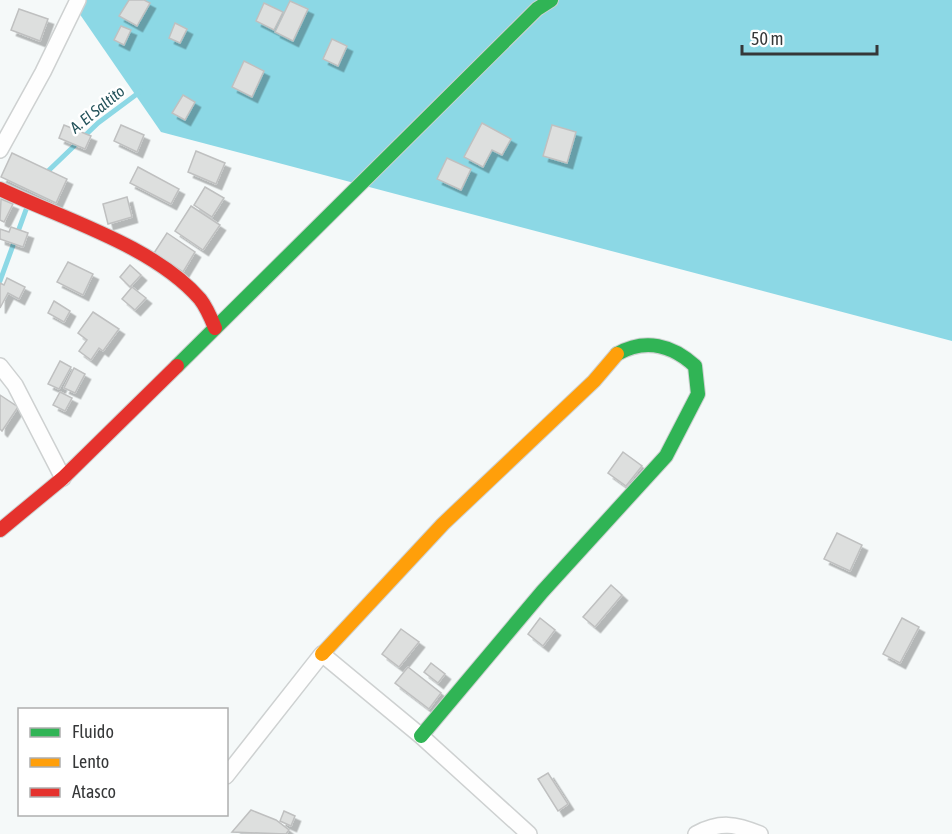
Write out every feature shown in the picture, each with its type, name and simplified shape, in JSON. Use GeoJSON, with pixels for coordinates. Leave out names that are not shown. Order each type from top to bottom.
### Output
{"type":"FeatureCollection","features":[{"type":"Feature","properties":{"kind":"street"},"geometry":{"type":"LineString","coordinates":[[0,150],[44,72],[78,0]]}},
{"type":"Feature","properties":{"kind":"street"},"geometry":{"type":"LineString","coordinates":[[0,530],[63,478],[437,111],[537,9],[551,0]]}},
{"type":"Feature","properties":{"kind":"street"},"geometry":{"type":"LineString","coordinates":[[0,189],[145,257],[171,273],[201,300],[215,328]]}},
{"type":"Feature","properties":{"kind":"street"},"geometry":{"type":"LineString","coordinates":[[228,773],[322,654],[443,524],[594,381],[618,353],[641,345],[666,347],[680,352],[695,366],[698,394],[666,456],[542,592],[421,736]]}},
{"type":"Feature","properties":{"kind":"street"},"geometry":{"type":"LineString","coordinates":[[0,366],[15,385],[63,478]]}},
{"type":"Feature","properties":{"kind":"street"},"geometry":{"type":"LineString","coordinates":[[322,654],[421,736],[529,834]]}},
{"type":"Feature","properties":{"kind":"street"},"geometry":{"type":"LineString","coordinates":[[696,834],[707,828],[728,824],[760,834]]}},
{"type":"Feature","properties":{"kind":"water"},"geometry":{"type":"Polygon","coordinates":[[[70,0],[952,0],[952,341],[161,132],[70,0]]]}},
{"type":"Feature","properties":{"kind":"building"},"geometry":{"type":"Polygon","coordinates":[[[129,0],[144,0],[150,3],[137,26],[119,16],[129,0]]]}},
{"type":"Feature","properties":{"kind":"building"},"geometry":{"type":"Polygon","coordinates":[[[290,1],[308,9],[293,41],[275,32],[290,1]]]}},
{"type":"Feature","properties":{"kind":"building"},"geometry":{"type":"Polygon","coordinates":[[[264,3],[283,12],[274,30],[256,21],[264,3]]]}},
{"type":"Feature","properties":{"kind":"building"},"geometry":{"type":"Polygon","coordinates":[[[19,9],[48,19],[40,41],[11,30],[19,9]]]}},
{"type":"Feature","properties":{"kind":"building"},"geometry":{"type":"Polygon","coordinates":[[[175,23],[187,29],[180,43],[169,38],[175,23]]]}},
{"type":"Feature","properties":{"kind":"building"},"geometry":{"type":"Polygon","coordinates":[[[121,26],[131,30],[124,45],[114,40],[121,26]]]}},
{"type":"Feature","properties":{"kind":"building"},"geometry":{"type":"Polygon","coordinates":[[[332,39],[347,46],[338,66],[323,59],[332,39]]]}},
{"type":"Feature","properties":{"kind":"building"},"geometry":{"type":"Polygon","coordinates":[[[244,61],[264,71],[252,97],[232,87],[244,61]]]}},
{"type":"Feature","properties":{"kind":"building"},"geometry":{"type":"Polygon","coordinates":[[[183,95],[195,102],[185,120],[172,113],[183,95]]]}},
{"type":"Feature","properties":{"kind":"building"},"geometry":{"type":"Polygon","coordinates":[[[482,123],[511,139],[502,155],[492,150],[483,167],[464,157],[482,123]]]}},
{"type":"Feature","properties":{"kind":"building"},"geometry":{"type":"Polygon","coordinates":[[[64,125],[91,136],[85,149],[59,138],[64,125]]]}},
{"type":"Feature","properties":{"kind":"building"},"geometry":{"type":"Polygon","coordinates":[[[121,125],[144,135],[137,152],[114,141],[121,125]]]}},
{"type":"Feature","properties":{"kind":"building"},"geometry":{"type":"Polygon","coordinates":[[[552,125],[576,132],[567,163],[543,156],[552,125]]]}},
{"type":"Feature","properties":{"kind":"building"},"geometry":{"type":"Polygon","coordinates":[[[196,151],[225,163],[216,184],[188,172],[196,151]]]}},
{"type":"Feature","properties":{"kind":"building"},"geometry":{"type":"Polygon","coordinates":[[[12,153],[67,179],[56,203],[1,177],[12,153]]]}},
{"type":"Feature","properties":{"kind":"building"},"geometry":{"type":"Polygon","coordinates":[[[447,158],[471,169],[461,190],[437,179],[447,158]]]}},
{"type":"Feature","properties":{"kind":"building"},"geometry":{"type":"Polygon","coordinates":[[[138,167],[179,189],[171,204],[130,183],[138,167]]]}},
{"type":"Feature","properties":{"kind":"building"},"geometry":{"type":"Polygon","coordinates":[[[205,187],[224,198],[212,217],[194,205],[205,187]]]}},
{"type":"Feature","properties":{"kind":"building"},"geometry":{"type":"Polygon","coordinates":[[[127,197],[132,217],[108,224],[103,204],[127,197]]]}},
{"type":"Feature","properties":{"kind":"building"},"geometry":{"type":"Polygon","coordinates":[[[1,199],[13,204],[4,222],[0,220],[1,199]]]}},
{"type":"Feature","properties":{"kind":"building"},"geometry":{"type":"Polygon","coordinates":[[[191,206],[220,225],[203,250],[175,231],[191,206]]]}},
{"type":"Feature","properties":{"kind":"building"},"geometry":{"type":"Polygon","coordinates":[[[11,227],[28,233],[23,247],[0,239],[0,229],[9,232],[11,227]]]}},
{"type":"Feature","properties":{"kind":"building"},"geometry":{"type":"Polygon","coordinates":[[[167,233],[195,252],[183,272],[154,253],[167,233]]]}},
{"type":"Feature","properties":{"kind":"building"},"geometry":{"type":"Polygon","coordinates":[[[68,262],[93,274],[83,295],[57,282],[68,262]]]}},
{"type":"Feature","properties":{"kind":"building"},"geometry":{"type":"Polygon","coordinates":[[[130,265],[141,275],[130,287],[120,277],[130,265]]]}},
{"type":"Feature","properties":{"kind":"building"},"geometry":{"type":"Polygon","coordinates":[[[7,278],[25,287],[19,299],[8,293],[0,308],[0,283],[4,285],[7,278]]]}},
{"type":"Feature","properties":{"kind":"building"},"geometry":{"type":"Polygon","coordinates":[[[132,287],[146,298],[135,310],[122,299],[132,287]]]}},
{"type":"Feature","properties":{"kind":"building"},"geometry":{"type":"Polygon","coordinates":[[[54,301],[70,311],[64,322],[48,313],[54,301]]]}},
{"type":"Feature","properties":{"kind":"building"},"geometry":{"type":"Polygon","coordinates":[[[93,312],[119,329],[103,351],[99,348],[91,360],[79,351],[87,340],[78,333],[93,312]]]}},
{"type":"Feature","properties":{"kind":"building"},"geometry":{"type":"Polygon","coordinates":[[[60,361],[71,367],[59,389],[48,384],[60,361]]]}},
{"type":"Feature","properties":{"kind":"building"},"geometry":{"type":"Polygon","coordinates":[[[74,368],[85,374],[75,393],[64,388],[74,368]]]}},
{"type":"Feature","properties":{"kind":"building"},"geometry":{"type":"Polygon","coordinates":[[[60,392],[72,398],[65,411],[53,405],[60,392]]]}},
{"type":"Feature","properties":{"kind":"building"},"geometry":{"type":"Polygon","coordinates":[[[0,395],[18,407],[2,431],[0,429],[0,395]]]}},
{"type":"Feature","properties":{"kind":"building"},"geometry":{"type":"Polygon","coordinates":[[[623,452],[642,466],[626,486],[608,473],[623,452]]]}},
{"type":"Feature","properties":{"kind":"building"},"geometry":{"type":"Polygon","coordinates":[[[837,533],[862,545],[850,571],[824,559],[837,533]]]}},
{"type":"Feature","properties":{"kind":"building"},"geometry":{"type":"Polygon","coordinates":[[[611,585],[622,595],[595,627],[583,617],[611,585]]]}},
{"type":"Feature","properties":{"kind":"building"},"geometry":{"type":"Polygon","coordinates":[[[540,618],[555,630],[543,646],[528,634],[540,618]]]}},
{"type":"Feature","properties":{"kind":"building"},"geometry":{"type":"Polygon","coordinates":[[[902,618],[919,627],[900,663],[883,654],[902,618]]]}},
{"type":"Feature","properties":{"kind":"building"},"geometry":{"type":"Polygon","coordinates":[[[401,629],[419,642],[399,667],[382,654],[401,629]]]}},
{"type":"Feature","properties":{"kind":"building"},"geometry":{"type":"Polygon","coordinates":[[[431,663],[445,674],[438,683],[424,672],[431,663]]]}},
{"type":"Feature","properties":{"kind":"building"},"geometry":{"type":"Polygon","coordinates":[[[408,667],[441,693],[429,709],[395,683],[408,667]]]}},
{"type":"Feature","properties":{"kind":"building"},"geometry":{"type":"Polygon","coordinates":[[[548,773],[568,804],[558,811],[538,779],[548,773]]]}},
{"type":"Feature","properties":{"kind":"building"},"geometry":{"type":"Polygon","coordinates":[[[251,810],[276,820],[289,830],[286,834],[232,832],[251,810]]]}},
{"type":"Feature","properties":{"kind":"building"},"geometry":{"type":"Polygon","coordinates":[[[284,811],[295,816],[291,826],[280,821],[284,811]]]}},
{"type":"Feature","properties":{"kind":"waterway","name":"A. El Saltito"},"geometry":{"type":"LineString","coordinates":[[44,175],[98,123],[141,91]]}},
{"type":"Feature","properties":{"kind":"waterway","name":"A. El Saltito"},"geometry":{"type":"LineString","coordinates":[[0,281],[27,207]]}},
{"type":"Feature","properties":{"kind":"traffic: fast"},"geometry":{"type":"LineString","coordinates":[[177,366],[537,9],[551,0]]}},
{"type":"Feature","properties":{"kind":"traffic: fast"},"geometry":{"type":"LineString","coordinates":[[421,736],[542,592],[666,456],[698,394],[695,366],[677,353],[648,345],[627,349],[617,354]]}},
{"type":"Feature","properties":{"kind":"traffic: slow"},"geometry":{"type":"LineString","coordinates":[[322,654],[443,524],[594,381],[617,354]]}},
{"type":"Feature","properties":{"kind":"traffic: jam"},"geometry":{"type":"LineString","coordinates":[[0,189],[106,235],[158,264],[181,280],[200,299],[215,328]]}},
{"type":"Feature","properties":{"kind":"traffic: jam"},"geometry":{"type":"LineString","coordinates":[[0,530],[63,478],[177,366]]}}]}
